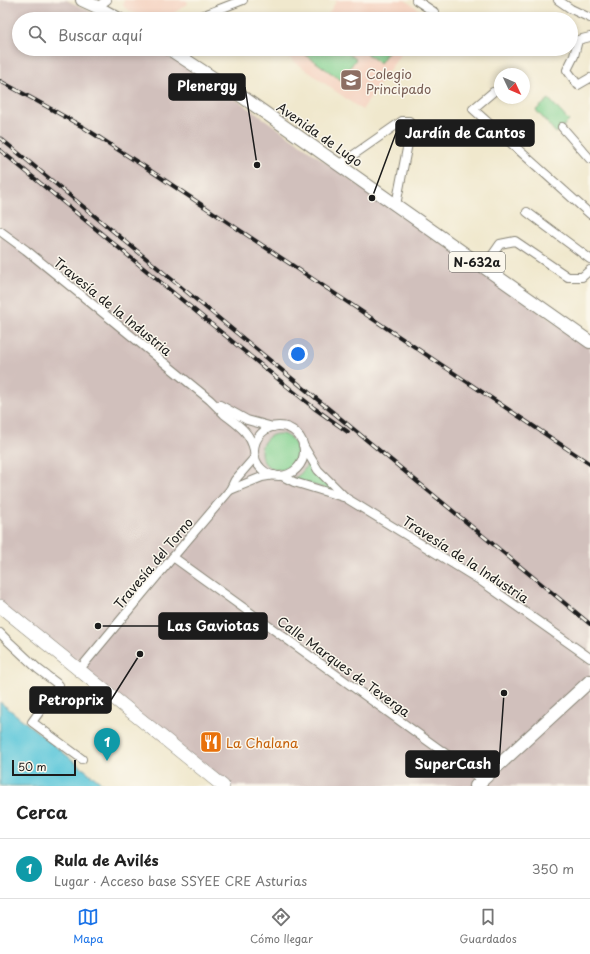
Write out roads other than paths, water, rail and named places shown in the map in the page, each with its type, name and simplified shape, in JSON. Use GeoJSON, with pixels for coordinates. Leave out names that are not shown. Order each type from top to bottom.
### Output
{"type":"FeatureCollection","features":[{"type":"Feature","properties":{"kind":"highway"},"geometry":{"type":"LineString","coordinates":[[0,606],[223,786]]}},
{"type":"Feature","properties":{"kind":"main road"},"geometry":{"type":"LineString","coordinates":[[82,0],[102,3],[112,12]]}},
{"type":"Feature","properties":{"kind":"main road","name":"Avenida de Lugo"},"geometry":{"type":"LineString","coordinates":[[180,56],[244,98],[590,342]]}},
{"type":"Feature","properties":{"kind":"main road"},"geometry":{"type":"LineString","coordinates":[[479,783],[590,682]]}},
{"type":"Feature","properties":{"kind":"street"},"geometry":{"type":"LineString","coordinates":[[212,12],[243,0]]}},
{"type":"Feature","properties":{"kind":"street"},"geometry":{"type":"LineString","coordinates":[[416,0],[434,12]]}},
{"type":"Feature","properties":{"kind":"street"},"geometry":{"type":"LineString","coordinates":[[558,0],[577,12]]}},
{"type":"Feature","properties":{"kind":"street"},"geometry":{"type":"LineString","coordinates":[[578,12],[590,18]]}},
{"type":"Feature","properties":{"kind":"street"},"geometry":{"type":"LineString","coordinates":[[578,40],[590,37]]}},
{"type":"Feature","properties":{"kind":"street"},"geometry":{"type":"LineString","coordinates":[[574,56],[567,70],[578,85],[590,78]]}},
{"type":"Feature","properties":{"kind":"street"},"geometry":{"type":"LineString","coordinates":[[493,92],[473,109],[590,214]]}},
{"type":"Feature","properties":{"kind":"street"},"geometry":{"type":"LineString","coordinates":[[339,165],[402,121],[409,121],[411,128],[396,205]]}},
{"type":"Feature","properties":{"kind":"street"},"geometry":{"type":"LineString","coordinates":[[562,127],[590,159]]}},
{"type":"Feature","properties":{"kind":"street"},"geometry":{"type":"LineString","coordinates":[[527,212],[590,260]]}},
{"type":"Feature","properties":{"kind":"street","name":"Travesía de la Industria"},"geometry":{"type":"LineString","coordinates":[[0,231],[32,255],[240,426],[251,439],[260,466],[266,472],[346,498]]}},
{"type":"Feature","properties":{"kind":"street"},"geometry":{"type":"LineString","coordinates":[[484,267],[500,244],[515,241],[568,277],[582,277],[590,270]]}},
{"type":"Feature","properties":{"kind":"street","name":"Travesía de la Industria"},"geometry":{"type":"LineString","coordinates":[[210,400],[247,420],[273,427],[280,426],[295,432],[300,437],[318,470],[346,498],[478,579],[590,658]]}},
{"type":"Feature","properties":{"kind":"street"},"geometry":{"type":"LineString","coordinates":[[255,454],[256,442],[260,435],[265,430],[273,427]]}},
{"type":"Feature","properties":{"kind":"street"},"geometry":{"type":"LineString","coordinates":[[278,475],[290,473],[297,468],[302,461],[304,453],[303,445]]}},
{"type":"Feature","properties":{"kind":"street","name":"Travesía del Torno"},"geometry":{"type":"LineString","coordinates":[[79,670],[230,490],[235,480],[255,454]]}},
{"type":"Feature","properties":{"kind":"street","name":"Travesía del Torno"},"geometry":{"type":"LineString","coordinates":[[230,490],[262,478],[278,475]]}},
{"type":"Feature","properties":{"kind":"street","name":"Calle Marques de Teverga"},"geometry":{"type":"LineString","coordinates":[[173,557],[479,783]]}},
{"type":"Feature","properties":{"kind":"street"},"geometry":{"type":"LineString","coordinates":[[0,633],[38,669],[59,685],[32,722],[82,759]]}},
{"type":"Feature","properties":{"kind":"water"},"geometry":{"type":"Polygon","coordinates":[[[0,702],[105,786],[0,786],[0,702]]]}},
{"type":"Feature","properties":{"kind":"railway"},"geometry":{"type":"LineString","coordinates":[[0,81],[83,127],[145,167],[590,464]]}},
{"type":"Feature","properties":{"kind":"railway"},"geometry":{"type":"LineString","coordinates":[[0,138],[590,624]]}},
{"type":"Feature","properties":{"kind":"railway"},"geometry":{"type":"LineString","coordinates":[[0,150],[278,379],[314,408],[348,432]]}},
{"type":"Feature","properties":{"kind":"place","name":"Colegio Principado"},"geometry":{"type":"Point","coordinates":[351,80]}},
{"type":"Feature","properties":{"kind":"place","name":"Plenergy"},"geometry":{"type":"Point","coordinates":[257,165]}},
{"type":"Feature","properties":{"kind":"place","name":"Jardín de Cantos"},"geometry":{"type":"Point","coordinates":[372,198]}},
{"type":"Feature","properties":{"kind":"place","name":"Las Gaviotas"},"geometry":{"type":"Point","coordinates":[98,626]}},
{"type":"Feature","properties":{"kind":"place","name":"Petroprix"},"geometry":{"type":"Point","coordinates":[140,654]}},
{"type":"Feature","properties":{"kind":"place","name":"SuperCash"},"geometry":{"type":"Point","coordinates":[504,693]}},
{"type":"Feature","properties":{"kind":"place","name":"La Chalana"},"geometry":{"type":"Point","coordinates":[211,742]}},
{"type":"Feature","properties":{"kind":"place","name":"Rula de Avilés"},"geometry":{"type":"Point","coordinates":[107,761]}}]}
